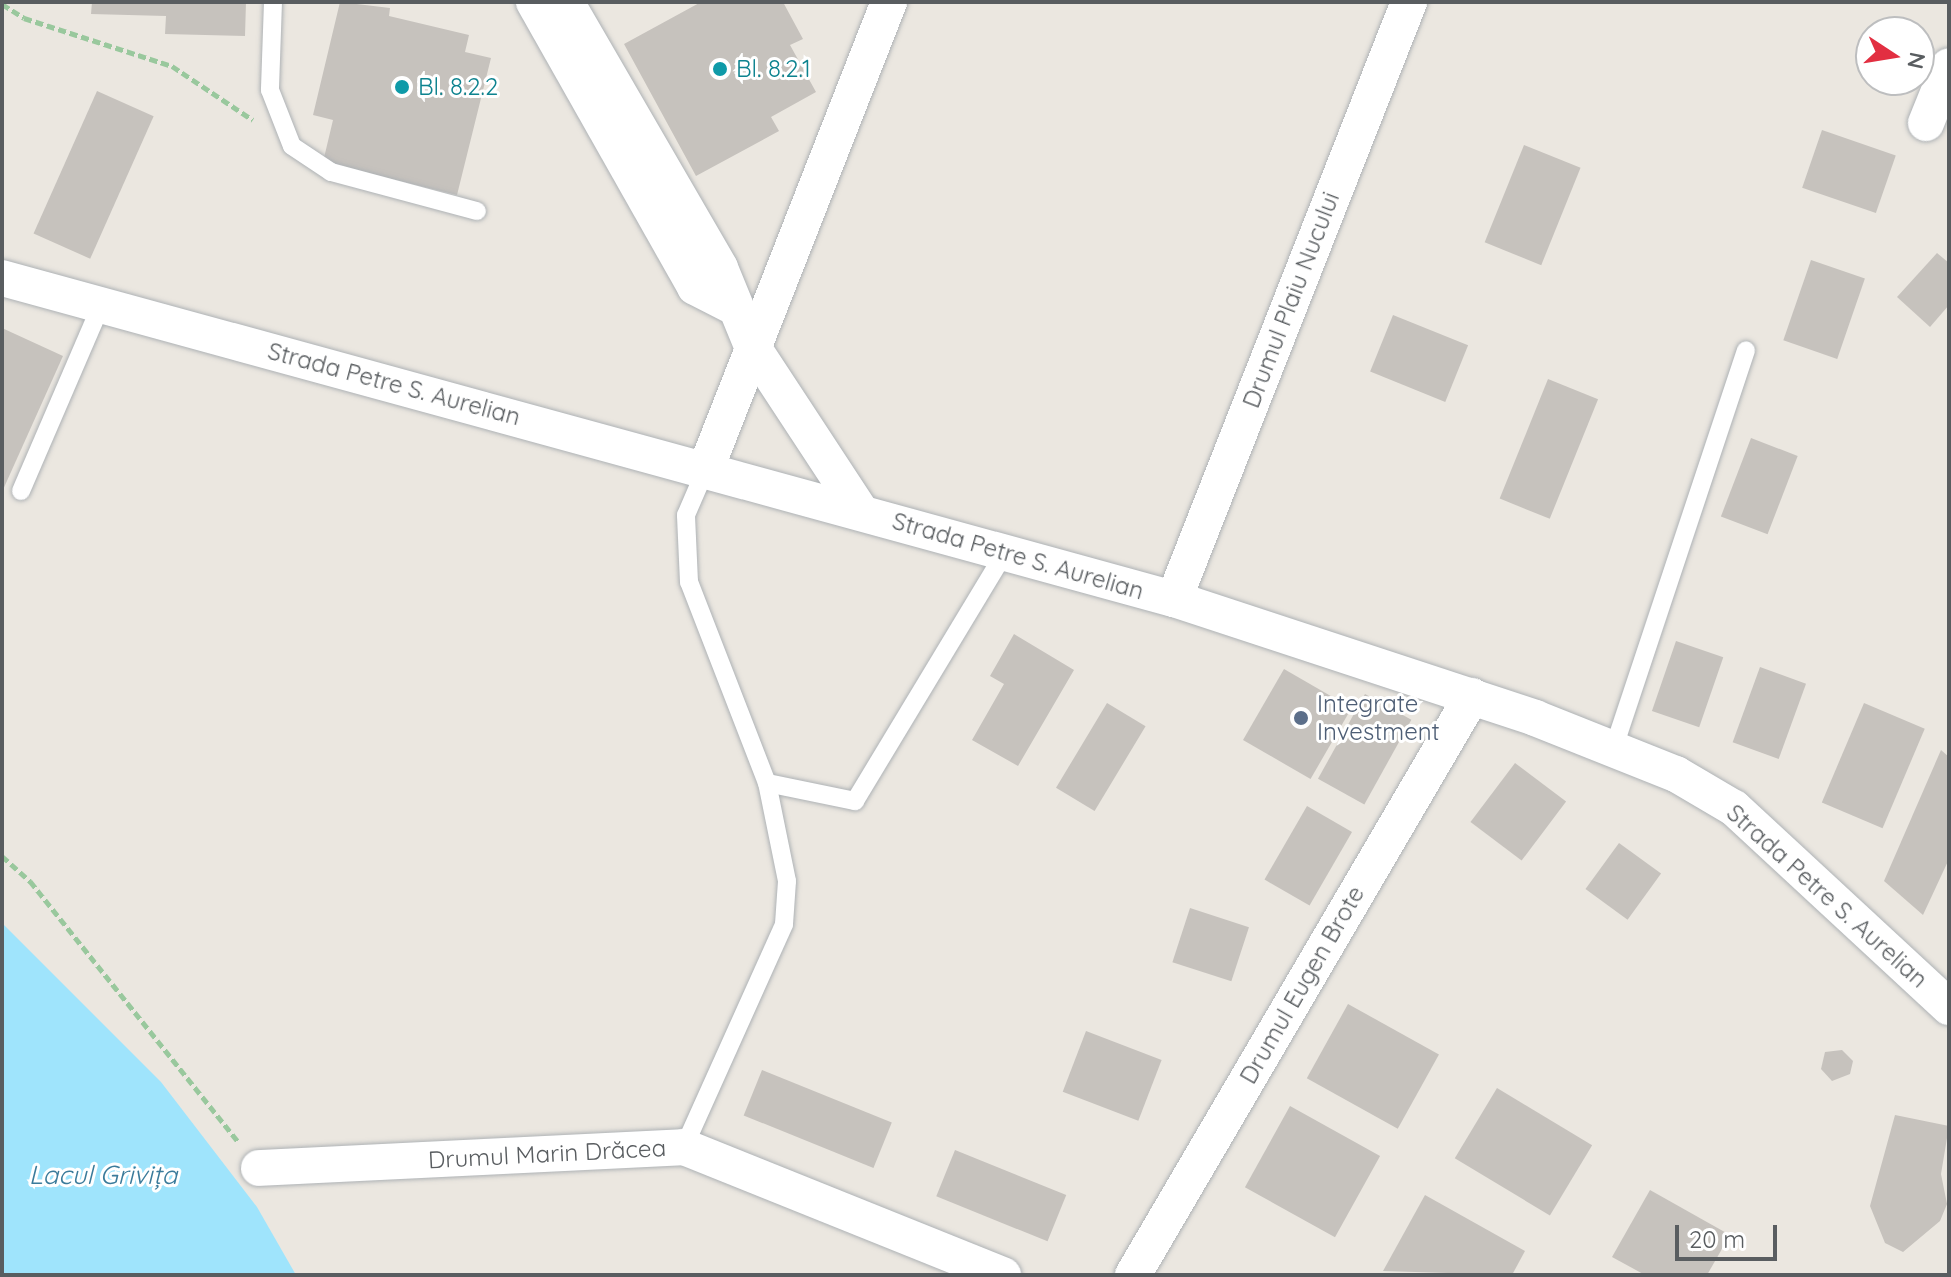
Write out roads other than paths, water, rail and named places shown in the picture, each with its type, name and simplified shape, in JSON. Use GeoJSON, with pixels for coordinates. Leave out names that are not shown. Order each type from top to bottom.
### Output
{"type":"FeatureCollection","features":[{"type":"Feature","properties":{"kind":"street"},"geometry":{"type":"LineString","coordinates":[[534,2],[695,287],[730,305]]}},
{"type":"Feature","properties":{"kind":"street"},"geometry":{"type":"LineString","coordinates":[[566,2],[720,268],[730,305],[752,346],[861,512]]}},
{"type":"Feature","properties":{"kind":"street"},"geometry":{"type":"LineString","coordinates":[[705,471],[889,2]]}},
{"type":"Feature","properties":{"kind":"street","name":"Drumul Plaiu Nucului"},"geometry":{"type":"LineString","coordinates":[[1174,599],[1409,2]]}},
{"type":"Feature","properties":{"kind":"street"},"geometry":{"type":"LineString","coordinates":[[1926,123],[1949,66]]}},
{"type":"Feature","properties":{"kind":"street","name":"Strada Petre S. Aurelian"},"geometry":{"type":"LineString","coordinates":[[2,278],[1174,599],[1472,696],[1614,747],[1734,808],[1949,1007]]}},
{"type":"Feature","properties":{"kind":"street","name":"Drumul Eugen Brote"},"geometry":{"type":"LineString","coordinates":[[1133,1275],[1472,696]]}},
{"type":"Feature","properties":{"kind":"street","name":"Drumul Marin Drăcea"},"geometry":{"type":"LineString","coordinates":[[259,1168],[684,1147],[1003,1275]]}},
{"type":"Feature","properties":{"kind":"lane"},"geometry":{"type":"LineString","coordinates":[[273,2],[270,90],[292,146],[331,172],[477,211]]}},
{"type":"Feature","properties":{"kind":"lane"},"geometry":{"type":"LineString","coordinates":[[21,491],[101,305]]}},
{"type":"Feature","properties":{"kind":"lane"},"geometry":{"type":"LineString","coordinates":[[1614,747],[1746,350]]}},
{"type":"Feature","properties":{"kind":"lane"},"geometry":{"type":"LineString","coordinates":[[684,1147],[784,924],[787,881],[767,783],[689,582],[686,515],[705,471]]}},
{"type":"Feature","properties":{"kind":"lane"},"geometry":{"type":"LineString","coordinates":[[767,783],[855,801],[1005,552]]}},
{"type":"Feature","properties":{"kind":"water","name":"Lacul Grivița"},"geometry":{"type":"Polygon","coordinates":[[[2,923],[161,1082],[257,1207],[296,1275],[2,1275],[2,923]]]}},
{"type":"Feature","properties":{"kind":"place","name":"Bl. 8.2.1"},"geometry":{"type":"Point","coordinates":[720,69]}},
{"type":"Feature","properties":{"kind":"place","name":"Bl. 8.2.2"},"geometry":{"type":"Point","coordinates":[402,87]}},
{"type":"Feature","properties":{"kind":"place","name":"Integrate Investment"},"geometry":{"type":"Point","coordinates":[1301,718]}}]}
